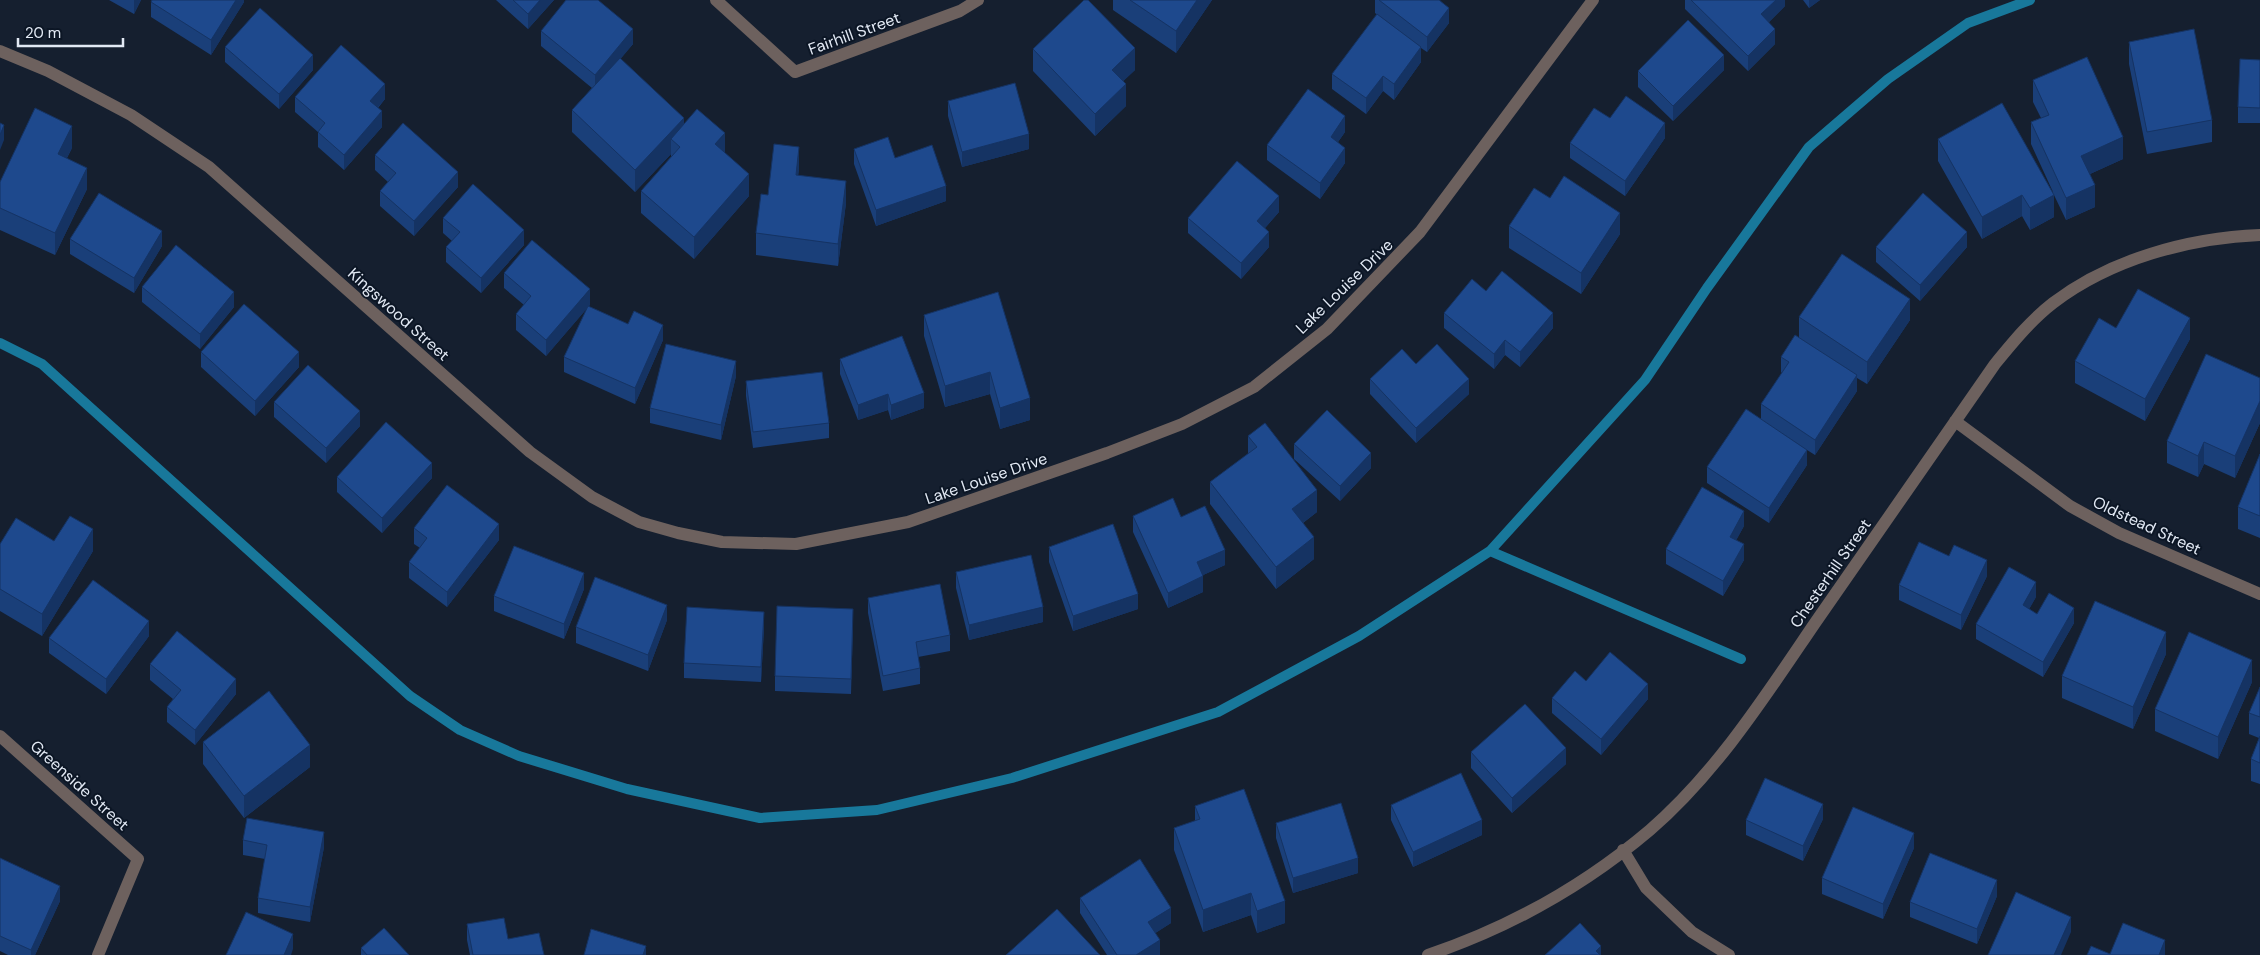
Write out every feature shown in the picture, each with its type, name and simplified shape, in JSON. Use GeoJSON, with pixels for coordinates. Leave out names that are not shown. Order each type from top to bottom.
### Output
{"type":"FeatureCollection","features":[{"type":"Feature","properties":{"kind":"street","name":"Fairhill Street"},"geometry":{"type":"LineString","coordinates":[[716,0],[796,72],[960,11],[978,0]]}},
{"type":"Feature","properties":{"kind":"street","name":"Lake Louise Drive"},"geometry":{"type":"LineString","coordinates":[[796,544],[908,522],[1173,428],[1254,387],[1327,329],[1420,232],[1593,0]]}},
{"type":"Feature","properties":{"kind":"street","name":"Kingswood Street"},"geometry":{"type":"LineString","coordinates":[[0,51],[48,71],[131,115],[209,167],[530,452],[592,497],[639,522],[678,534],[722,542],[796,544]]}},
{"type":"Feature","properties":{"kind":"street","name":"Chesterhill Street"},"geometry":{"type":"LineString","coordinates":[[1428,955],[1513,920],[1579,883],[1650,830],[1701,778],[1753,714],[1995,364],[2031,322],[2053,303],[2103,271],[2169,249],[2210,240],[2260,234]]}},
{"type":"Feature","properties":{"kind":"street","name":"Oldstead Street"},"geometry":{"type":"LineString","coordinates":[[1955,421],[2070,506],[2119,533],[2260,594]]}},
{"type":"Feature","properties":{"kind":"street","name":"Greenside Street"},"geometry":{"type":"LineString","coordinates":[[0,736],[138,859],[98,955]]}},
{"type":"Feature","properties":{"kind":"street"},"geometry":{"type":"LineString","coordinates":[[1623,850],[1646,888],[1692,932],[1729,955]]}},
{"type":"Feature","properties":{"kind":"building"},"geometry":{"type":"Polygon","coordinates":[[[152,0],[236,0],[211,40],[151,2],[152,0]]]}},
{"type":"Feature","properties":{"kind":"building"},"geometry":{"type":"Polygon","coordinates":[[[513,0],[540,0],[528,14],[513,0]]]}},
{"type":"Feature","properties":{"kind":"building"},"geometry":{"type":"Polygon","coordinates":[[[566,0],[598,0],[633,29],[595,75],[541,31],[566,0]]]}},
{"type":"Feature","properties":{"kind":"building"},"geometry":{"type":"Polygon","coordinates":[[[1084,0],[1088,0],[1135,48],[1112,70],[1126,84],[1095,114],[1033,49],[1084,0]]]}},
{"type":"Feature","properties":{"kind":"building"},"geometry":{"type":"Polygon","coordinates":[[[1130,0],[1197,0],[1176,31],[1130,0]]]}},
{"type":"Feature","properties":{"kind":"building"},"geometry":{"type":"Polygon","coordinates":[[[1379,0],[1439,0],[1449,8],[1427,37],[1379,0]]]}},
{"type":"Feature","properties":{"kind":"building"},"geometry":{"type":"Polygon","coordinates":[[[1691,0],[1776,0],[1761,14],[1775,29],[1748,56],[1691,0]]]}},
{"type":"Feature","properties":{"kind":"building"},"geometry":{"type":"Polygon","coordinates":[[[260,8],[313,55],[279,94],[225,47],[260,8]]]}},
{"type":"Feature","properties":{"kind":"building"},"geometry":{"type":"Polygon","coordinates":[[[1377,14],[1421,47],[1394,84],[1383,76],[1366,98],[1332,74],[1377,14]]]}},
{"type":"Feature","properties":{"kind":"building"},"geometry":{"type":"Polygon","coordinates":[[[1688,20],[1724,55],[1673,106],[1638,71],[1688,20]]]}},
{"type":"Feature","properties":{"kind":"building"},"geometry":{"type":"Polygon","coordinates":[[[2194,29],[2212,120],[2147,132],[2129,42],[2194,29]]]}},
{"type":"Feature","properties":{"kind":"building"},"geometry":{"type":"Polygon","coordinates":[[[341,45],[385,84],[370,101],[382,111],[344,155],[318,132],[325,123],[295,97],[341,45]]]}},
{"type":"Feature","properties":{"kind":"building"},"geometry":{"type":"Polygon","coordinates":[[[2087,57],[2123,137],[2081,156],[2095,185],[2066,198],[2031,122],[2049,115],[2033,80],[2087,57]]]}},
{"type":"Feature","properties":{"kind":"building"},"geometry":{"type":"Polygon","coordinates":[[[620,58],[684,118],[635,170],[572,110],[620,58]]]}},
{"type":"Feature","properties":{"kind":"building"},"geometry":{"type":"Polygon","coordinates":[[[2240,59],[2260,60],[2260,108],[2238,107],[2240,59]]]}},
{"type":"Feature","properties":{"kind":"building"},"geometry":{"type":"Polygon","coordinates":[[[1015,83],[1029,134],[962,152],[948,101],[1015,83]]]}},
{"type":"Feature","properties":{"kind":"building"},"geometry":{"type":"Polygon","coordinates":[[[1308,89],[1345,116],[1331,137],[1345,148],[1320,183],[1267,145],[1308,89]]]}},
{"type":"Feature","properties":{"kind":"building"},"geometry":{"type":"Polygon","coordinates":[[[1626,96],[1665,123],[1625,181],[1570,143],[1594,108],[1610,118],[1626,96]]]}},
{"type":"Feature","properties":{"kind":"building"},"geometry":{"type":"Polygon","coordinates":[[[2002,103],[2054,195],[2030,208],[2022,195],[1982,217],[1938,139],[2002,103]]]}},
{"type":"Feature","properties":{"kind":"building"},"geometry":{"type":"Polygon","coordinates":[[[35,108],[72,126],[58,154],[87,168],[55,233],[0,208],[0,182],[35,108]]]}},
{"type":"Feature","properties":{"kind":"building"},"geometry":{"type":"Polygon","coordinates":[[[697,109],[725,133],[715,144],[749,174],[694,237],[641,191],[680,147],[671,139],[697,109]]]}},
{"type":"Feature","properties":{"kind":"building"},"geometry":{"type":"Polygon","coordinates":[[[0,123],[4,125],[0,135],[0,123]]]}},
{"type":"Feature","properties":{"kind":"building"},"geometry":{"type":"Polygon","coordinates":[[[403,123],[458,172],[414,221],[380,191],[396,173],[375,155],[403,123]]]}},
{"type":"Feature","properties":{"kind":"building"},"geometry":{"type":"Polygon","coordinates":[[[888,137],[895,158],[932,145],[946,186],[876,210],[854,149],[888,137]]]}},
{"type":"Feature","properties":{"kind":"building"},"geometry":{"type":"Polygon","coordinates":[[[774,144],[799,147],[796,175],[846,181],[838,244],[756,233],[761,194],[768,195],[774,144]]]}},
{"type":"Feature","properties":{"kind":"building"},"geometry":{"type":"Polygon","coordinates":[[[1237,161],[1279,196],[1257,221],[1269,232],[1241,263],[1188,218],[1237,161]]]}},
{"type":"Feature","properties":{"kind":"building"},"geometry":{"type":"Polygon","coordinates":[[[1564,176],[1620,213],[1581,273],[1509,226],[1534,188],[1550,198],[1564,176]]]}},
{"type":"Feature","properties":{"kind":"building"},"geometry":{"type":"Polygon","coordinates":[[[473,184],[524,230],[481,278],[446,247],[460,232],[443,218],[473,184]]]}},
{"type":"Feature","properties":{"kind":"building"},"geometry":{"type":"Polygon","coordinates":[[[99,193],[162,231],[134,278],[70,239],[99,193]]]}},
{"type":"Feature","properties":{"kind":"building"},"geometry":{"type":"Polygon","coordinates":[[[1923,193],[1967,232],[1920,285],[1876,247],[1923,193]]]}},
{"type":"Feature","properties":{"kind":"building"},"geometry":{"type":"Polygon","coordinates":[[[532,240],[590,289],[546,340],[516,314],[531,296],[504,273],[532,240]]]}},
{"type":"Feature","properties":{"kind":"building"},"geometry":{"type":"Polygon","coordinates":[[[176,245],[234,292],[200,334],[142,287],[176,245]]]}},
{"type":"Feature","properties":{"kind":"building"},"geometry":{"type":"Polygon","coordinates":[[[1842,254],[1910,299],[1867,362],[1799,317],[1842,254]]]}},
{"type":"Feature","properties":{"kind":"building"},"geometry":{"type":"Polygon","coordinates":[[[1502,271],[1553,313],[1520,352],[1505,340],[1494,354],[1444,313],[1472,279],[1486,291],[1502,271]]]}},
{"type":"Feature","properties":{"kind":"building"},"geometry":{"type":"Polygon","coordinates":[[[2138,289],[2190,318],[2145,399],[2075,361],[2099,318],[2116,328],[2138,289]]]}},
{"type":"Feature","properties":{"kind":"building"},"geometry":{"type":"Polygon","coordinates":[[[998,292],[1030,398],[1000,408],[990,372],[945,386],[924,315],[998,292]]]}},
{"type":"Feature","properties":{"kind":"building"},"geometry":{"type":"Polygon","coordinates":[[[244,304],[299,352],[255,401],[201,352],[244,304]]]}},
{"type":"Feature","properties":{"kind":"building"},"geometry":{"type":"Polygon","coordinates":[[[588,306],[628,324],[634,311],[663,325],[635,388],[564,357],[588,306]]]}},
{"type":"Feature","properties":{"kind":"building"},"geometry":{"type":"Polygon","coordinates":[[[1795,335],[1857,375],[1815,440],[1761,404],[1789,362],[1781,357],[1795,335]]]}},
{"type":"Feature","properties":{"kind":"building"},"geometry":{"type":"Polygon","coordinates":[[[902,336],[924,393],[891,405],[888,394],[858,405],[840,359],[902,336]]]}},
{"type":"Feature","properties":{"kind":"building"},"geometry":{"type":"Polygon","coordinates":[[[666,344],[736,361],[721,425],[650,408],[666,344]]]}},
{"type":"Feature","properties":{"kind":"building"},"geometry":{"type":"Polygon","coordinates":[[[1437,344],[1469,379],[1416,428],[1370,379],[1402,349],[1416,364],[1437,344]]]}},
{"type":"Feature","properties":{"kind":"building"},"geometry":{"type":"Polygon","coordinates":[[[2206,354],[2260,378],[2260,401],[2235,456],[2204,442],[2198,456],[2167,441],[2206,354]]]}},
{"type":"Feature","properties":{"kind":"building"},"geometry":{"type":"Polygon","coordinates":[[[308,365],[360,411],[326,448],[274,402],[308,365]]]}},
{"type":"Feature","properties":{"kind":"building"},"geometry":{"type":"Polygon","coordinates":[[[822,372],[829,423],[753,432],[746,381],[822,372]]]}},
{"type":"Feature","properties":{"kind":"building"},"geometry":{"type":"Polygon","coordinates":[[[1746,409],[1807,450],[1769,508],[1707,467],[1746,409]]]}},
{"type":"Feature","properties":{"kind":"building"},"geometry":{"type":"Polygon","coordinates":[[[1327,410],[1371,453],[1340,486],[1294,444],[1327,410]]]}},
{"type":"Feature","properties":{"kind":"building"},"geometry":{"type":"Polygon","coordinates":[[[386,422],[432,463],[382,518],[337,477],[386,422]]]}},
{"type":"Feature","properties":{"kind":"building"},"geometry":{"type":"Polygon","coordinates":[[[1265,423],[1317,490],[1292,509],[1314,537],[1276,567],[1210,482],[1257,447],[1248,436],[1265,423]]]}},
{"type":"Feature","properties":{"kind":"building"},"geometry":{"type":"Polygon","coordinates":[[[2260,454],[2260,516],[2238,507],[2260,454]]]}},
{"type":"Feature","properties":{"kind":"building"},"geometry":{"type":"Polygon","coordinates":[[[447,485],[499,524],[447,592],[409,562],[427,538],[414,528],[447,485]]]}},
{"type":"Feature","properties":{"kind":"building"},"geometry":{"type":"Polygon","coordinates":[[[1702,487],[1744,511],[1730,537],[1744,544],[1723,581],[1666,549],[1702,487]]]}},
{"type":"Feature","properties":{"kind":"building"},"geometry":{"type":"Polygon","coordinates":[[[1173,498],[1181,517],[1205,506],[1225,550],[1197,562],[1203,576],[1168,593],[1133,516],[1173,498]]]}},
{"type":"Feature","properties":{"kind":"building"},"geometry":{"type":"Polygon","coordinates":[[[70,516],[93,529],[42,614],[0,589],[0,544],[16,518],[54,541],[70,516]]]}},
{"type":"Feature","properties":{"kind":"building"},"geometry":{"type":"Polygon","coordinates":[[[1113,524],[1138,594],[1073,616],[1049,547],[1113,524]]]}},
{"type":"Feature","properties":{"kind":"building"},"geometry":{"type":"Polygon","coordinates":[[[1919,542],[1949,556],[1954,545],[1987,560],[1961,615],[1899,585],[1919,542]]]}},
{"type":"Feature","properties":{"kind":"building"},"geometry":{"type":"Polygon","coordinates":[[[514,546],[584,573],[564,624],[494,596],[514,546]]]}},
{"type":"Feature","properties":{"kind":"building"},"geometry":{"type":"Polygon","coordinates":[[[1031,555],[1043,607],[969,625],[956,572],[1031,555]]]}},
{"type":"Feature","properties":{"kind":"building"},"geometry":{"type":"Polygon","coordinates":[[[2009,567],[2036,582],[2023,605],[2037,614],[2049,593],[2074,608],[2043,662],[1976,624],[2009,567]]]}},
{"type":"Feature","properties":{"kind":"building"},"geometry":{"type":"Polygon","coordinates":[[[595,577],[667,605],[648,655],[576,627],[595,577]]]}},
{"type":"Feature","properties":{"kind":"building"},"geometry":{"type":"Polygon","coordinates":[[[93,580],[149,621],[106,679],[49,638],[93,580]]]}},
{"type":"Feature","properties":{"kind":"building"},"geometry":{"type":"Polygon","coordinates":[[[940,584],[950,635],[916,642],[920,668],[883,676],[868,598],[940,584]]]}},
{"type":"Feature","properties":{"kind":"building"},"geometry":{"type":"Polygon","coordinates":[[[2095,601],[2166,632],[2133,707],[2062,676],[2095,601]]]}},
{"type":"Feature","properties":{"kind":"building"},"geometry":{"type":"Polygon","coordinates":[[[777,606],[853,609],[851,679],[775,676],[777,606]]]}},
{"type":"Feature","properties":{"kind":"building"},"geometry":{"type":"Polygon","coordinates":[[[687,607],[764,612],[761,667],[684,663],[687,607]]]}},
{"type":"Feature","properties":{"kind":"building"},"geometry":{"type":"Polygon","coordinates":[[[177,631],[236,679],[195,730],[167,707],[181,690],[150,664],[177,631]]]}},
{"type":"Feature","properties":{"kind":"building"},"geometry":{"type":"Polygon","coordinates":[[[2189,632],[2252,660],[2218,737],[2155,709],[2189,632]]]}},
{"type":"Feature","properties":{"kind":"building"},"geometry":{"type":"Polygon","coordinates":[[[1610,652],[1648,684],[1601,739],[1552,698],[1575,671],[1586,681],[1610,652]]]}},
{"type":"Feature","properties":{"kind":"building"},"geometry":{"type":"Polygon","coordinates":[[[2260,687],[2260,717],[2249,713],[2260,687]]]}},
{"type":"Feature","properties":{"kind":"building"},"geometry":{"type":"Polygon","coordinates":[[[269,691],[310,745],[244,796],[203,742],[269,691]]]}},
{"type":"Feature","properties":{"kind":"building"},"geometry":{"type":"Polygon","coordinates":[[[1525,704],[1566,748],[1512,798],[1471,752],[1525,704]]]}},
{"type":"Feature","properties":{"kind":"building"},"geometry":{"type":"Polygon","coordinates":[[[2260,736],[2260,763],[2251,759],[2260,736]]]}},
{"type":"Feature","properties":{"kind":"building"},"geometry":{"type":"Polygon","coordinates":[[[1461,773],[1482,820],[1413,852],[1391,805],[1461,773]]]}},
{"type":"Feature","properties":{"kind":"building"},"geometry":{"type":"Polygon","coordinates":[[[1765,778],[1823,804],[1803,846],[1746,820],[1765,778]]]}},
{"type":"Feature","properties":{"kind":"building"},"geometry":{"type":"Polygon","coordinates":[[[1244,789],[1285,901],[1257,911],[1251,893],[1203,910],[1174,828],[1200,819],[1195,806],[1244,789]]]}},
{"type":"Feature","properties":{"kind":"building"},"geometry":{"type":"Polygon","coordinates":[[[1341,803],[1358,858],[1293,878],[1276,823],[1341,803]]]}},
{"type":"Feature","properties":{"kind":"building"},"geometry":{"type":"Polygon","coordinates":[[[1853,807],[1914,833],[1883,904],[1822,878],[1853,807]]]}},
{"type":"Feature","properties":{"kind":"building"},"geometry":{"type":"Polygon","coordinates":[[[247,818],[324,832],[310,907],[258,898],[267,845],[243,840],[247,818]]]}},
{"type":"Feature","properties":{"kind":"building"},"geometry":{"type":"Polygon","coordinates":[[[1930,853],[1997,880],[1977,929],[1910,902],[1930,853]]]}},
{"type":"Feature","properties":{"kind":"building"},"geometry":{"type":"Polygon","coordinates":[[[0,858],[60,886],[31,950],[0,936],[0,858]]]}},
{"type":"Feature","properties":{"kind":"building"},"geometry":{"type":"Polygon","coordinates":[[[1140,859],[1171,908],[1148,922],[1160,940],[1136,955],[1117,955],[1080,898],[1140,859]]]}},
{"type":"Feature","properties":{"kind":"building"},"geometry":{"type":"Polygon","coordinates":[[[2016,892],[2071,917],[2054,955],[1988,955],[2016,892]]]}},
{"type":"Feature","properties":{"kind":"building"},"geometry":{"type":"Polygon","coordinates":[[[1057,909],[1100,955],[1006,955],[1057,909]]]}},
{"type":"Feature","properties":{"kind":"building"},"geometry":{"type":"Polygon","coordinates":[[[246,912],[293,934],[284,955],[226,955],[246,912]]]}},
{"type":"Feature","properties":{"kind":"building"},"geometry":{"type":"Polygon","coordinates":[[[504,918],[508,939],[539,933],[544,955],[473,955],[467,924],[504,918]]]}},
{"type":"Feature","properties":{"kind":"building"},"geometry":{"type":"Polygon","coordinates":[[[1580,923],[1601,946],[1596,951],[1600,955],[1545,955],[1580,923]]]}},
{"type":"Feature","properties":{"kind":"building"},"geometry":{"type":"Polygon","coordinates":[[[2123,923],[2165,940],[2159,955],[2087,955],[2091,946],[2110,954],[2123,923]]]}},
{"type":"Feature","properties":{"kind":"building"},"geometry":{"type":"Polygon","coordinates":[[[384,928],[409,955],[367,955],[361,948],[384,928]]]}},
{"type":"Feature","properties":{"kind":"building"},"geometry":{"type":"Polygon","coordinates":[[[591,929],[646,946],[643,955],[584,955],[591,929]]]}},
{"type":"Feature","properties":{"kind":"waterway"},"geometry":{"type":"LineString","coordinates":[[1490,551],[1645,380],[1707,288],[1809,147],[1888,79],[1968,23],[2030,0]]}},
{"type":"Feature","properties":{"kind":"waterway"},"geometry":{"type":"LineString","coordinates":[[0,343],[42,364],[410,696],[460,730],[519,756],[627,789],[760,818],[877,810],[1012,778],[1218,712],[1359,636],[1490,551],[1741,659]]}}]}
